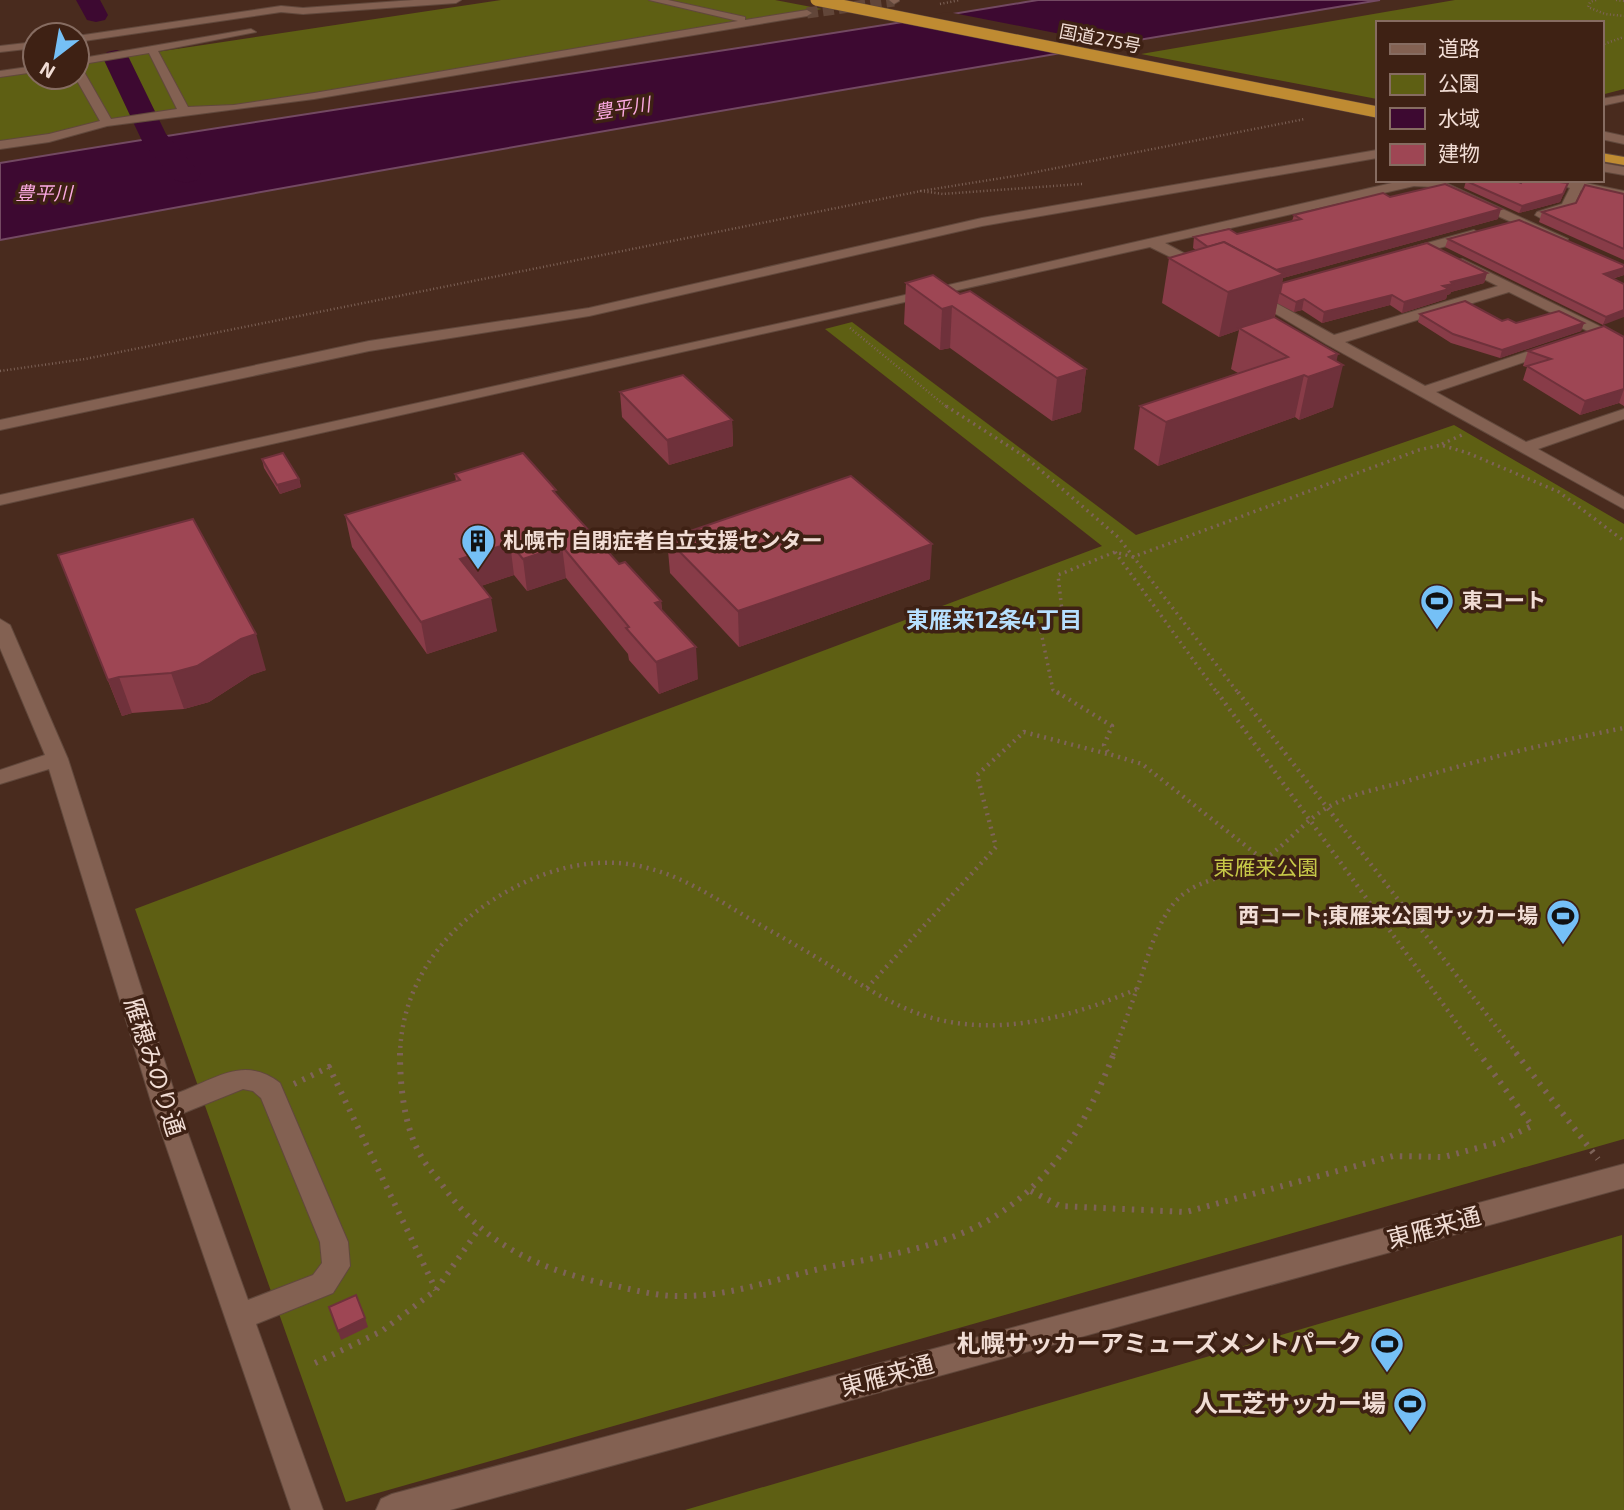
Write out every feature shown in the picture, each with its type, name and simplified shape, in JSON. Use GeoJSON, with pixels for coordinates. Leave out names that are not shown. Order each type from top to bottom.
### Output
{"type":"FeatureCollection","features":[{"type":"Feature","properties":{"kind":"highway","name":"国道275号"},"geometry":{"type":"LineString","coordinates":[[816,0],[1376,112]]}},
{"type":"Feature","properties":{"kind":"highway","name":"国道275号"},"geometry":{"type":"LineString","coordinates":[[857,0],[1376,103]]}},
{"type":"Feature","properties":{"kind":"highway"},"geometry":{"type":"LineString","coordinates":[[1603,147],[1624,152]]}},
{"type":"Feature","properties":{"kind":"highway"},"geometry":{"type":"LineString","coordinates":[[1603,157],[1624,161]]}},
{"type":"Feature","properties":{"kind":"street"},"geometry":{"type":"LineString","coordinates":[[272,0],[275,6],[281,9]]}},
{"type":"Feature","properties":{"kind":"street"},"geometry":{"type":"LineString","coordinates":[[91,37],[281,9],[303,11],[456,0]]}},
{"type":"Feature","properties":{"kind":"street"},"geometry":{"type":"LineString","coordinates":[[654,0],[753,22]]}},
{"type":"Feature","properties":{"kind":"street"},"geometry":{"type":"LineString","coordinates":[[0,145],[49,138],[108,123],[314,96],[807,13]]}},
{"type":"Feature","properties":{"kind":"street"},"geometry":{"type":"LineString","coordinates":[[91,60],[251,32]]}},
{"type":"Feature","properties":{"kind":"street"},"geometry":{"type":"LineString","coordinates":[[0,50],[21,47]]}},
{"type":"Feature","properties":{"kind":"street"},"geometry":{"type":"LineString","coordinates":[[152,49],[184,112]]}},
{"type":"Feature","properties":{"kind":"street"},"geometry":{"type":"LineString","coordinates":[[0,74],[21,71]]}},
{"type":"Feature","properties":{"kind":"street"},"geometry":{"type":"LineString","coordinates":[[89,91],[108,123]]}},
{"type":"Feature","properties":{"kind":"street"},"geometry":{"type":"LineString","coordinates":[[1603,103],[1624,98]]}},
{"type":"Feature","properties":{"kind":"street"},"geometry":{"type":"LineString","coordinates":[[1603,135],[1624,140]]}},
{"type":"Feature","properties":{"kind":"street"},"geometry":{"type":"LineString","coordinates":[[0,425],[369,346],[589,312],[982,222],[1376,154]]}},
{"type":"Feature","properties":{"kind":"street"},"geometry":{"type":"LineString","coordinates":[[1603,167],[1624,172]]}},
{"type":"Feature","properties":{"kind":"street"},"geometry":{"type":"LineString","coordinates":[[0,500],[831,316],[1414,182],[1436,182],[1578,247]]}},
{"type":"Feature","properties":{"kind":"street"},"geometry":{"type":"LineString","coordinates":[[1560,182],[1624,195]]}},
{"type":"Feature","properties":{"kind":"street"},"geometry":{"type":"LineString","coordinates":[[1390,257],[1567,207],[1577,186]]}},
{"type":"Feature","properties":{"kind":"street"},"geometry":{"type":"LineString","coordinates":[[1150,241],[1214,275]]}},
{"type":"Feature","properties":{"kind":"street"},"geometry":{"type":"LineString","coordinates":[[1429,247],[1624,344]]}},
{"type":"Feature","properties":{"kind":"street"},"geometry":{"type":"LineString","coordinates":[[1275,287],[1243,291],[1624,504]]}},
{"type":"Feature","properties":{"kind":"street"},"geometry":{"type":"LineString","coordinates":[[1331,341],[1511,287]]}},
{"type":"Feature","properties":{"kind":"street"},"geometry":{"type":"LineString","coordinates":[[1425,391],[1601,332]]}},
{"type":"Feature","properties":{"kind":"street"},"geometry":{"type":"LineString","coordinates":[[1524,448],[1624,414]]}},
{"type":"Feature","properties":{"kind":"street","name":"雁穂みのり通"},"geometry":{"type":"LineString","coordinates":[[0,625],[57,759],[166,1108],[307,1510]]}},
{"type":"Feature","properties":{"kind":"street"},"geometry":{"type":"LineString","coordinates":[[0,777],[57,759]]}},
{"type":"Feature","properties":{"kind":"street"},"geometry":{"type":"LineString","coordinates":[[166,1108],[241,1079],[260,1082],[271,1091],[334,1242],[336,1266],[323,1284],[239,1317]]}},
{"type":"Feature","properties":{"kind":"street","name":"東雁来通"},"geometry":{"type":"LineString","coordinates":[[392,1510],[1618,1177]]}},
{"type":"Feature","properties":{"kind":"path"},"geometry":{"type":"LineString","coordinates":[[1596,0],[1590,2],[1588,7],[1605,14],[1624,16]]}},
{"type":"Feature","properties":{"kind":"path"},"geometry":{"type":"LineString","coordinates":[[1603,44],[1624,37]]}},
{"type":"Feature","properties":{"kind":"path"},"geometry":{"type":"LineString","coordinates":[[0,371],[85,359],[921,191],[1021,175],[1311,118]]}},
{"type":"Feature","properties":{"kind":"path"},"geometry":{"type":"LineString","coordinates":[[921,191],[943,194],[1089,184]]}},
{"type":"Feature","properties":{"kind":"path"},"geometry":{"type":"LineString","coordinates":[[843,321],[947,407],[1024,457],[1118,537],[1326,807],[1618,1177]]}},
{"type":"Feature","properties":{"kind":"path"},"geometry":{"type":"LineString","coordinates":[[1108,754],[1104,745],[1112,726],[1052,690],[1040,627],[1047,618],[1062,611],[1064,602],[1058,587],[1058,575],[1115,552],[1133,556],[1419,450],[1441,445],[1469,432]]}},
{"type":"Feature","properties":{"kind":"path"},"geometry":{"type":"LineString","coordinates":[[1441,445],[1468,453],[1559,492],[1624,541]]}},
{"type":"Feature","properties":{"kind":"path"},"geometry":{"type":"LineString","coordinates":[[1031,1191],[1059,1206],[1186,1212],[1393,1156],[1444,1157],[1496,1143],[1532,1126],[1115,552]]}},
{"type":"Feature","properties":{"kind":"path"},"geometry":{"type":"LineString","coordinates":[[1137,989],[1086,1008],[1010,1025],[976,1024],[912,1012],[703,891],[652,869],[623,863],[566,866],[504,891],[467,918],[432,959],[407,1006],[402,1028],[402,1085],[410,1128],[420,1154],[456,1204],[479,1229],[547,1268],[588,1280],[687,1297],[744,1289],[960,1233],[997,1215],[1031,1191],[1071,1143],[1089,1110],[1137,989],[1160,926],[1173,903],[1191,888],[1265,860],[1326,807],[1362,792],[1474,760],[1624,729]]}},
{"type":"Feature","properties":{"kind":"path"},"geometry":{"type":"LineString","coordinates":[[867,988],[996,847],[977,775],[1024,732],[1142,764],[1265,860]]}},
{"type":"Feature","properties":{"kind":"path"},"geometry":{"type":"LineString","coordinates":[[329,1067],[436,1290]]}},
{"type":"Feature","properties":{"kind":"path"},"geometry":{"type":"LineString","coordinates":[[315,1363],[382,1331],[436,1290],[479,1229]]}},
{"type":"Feature","properties":{"kind":"green space"},"geometry":{"type":"Polygon","coordinates":[[[501,0],[775,0],[822,9],[309,96],[205,109],[0,143],[0,75],[21,72],[21,91],[91,91],[91,62],[501,0]]]}},
{"type":"Feature","properties":{"kind":"green space"},"geometry":{"type":"Polygon","coordinates":[[[1455,0],[1624,0],[1624,89],[1603,94],[1603,21],[1376,21],[1376,99],[1141,54],[1455,0]]]}},
{"type":"Feature","properties":{"kind":"green space","name":"東雁来公園"},"geometry":{"type":"Polygon","coordinates":[[[852,322],[1136,535],[1454,425],[1624,524],[1624,1139],[346,1502],[135,909],[1102,546],[825,329],[852,322]]]}},
{"type":"Feature","properties":{"kind":"green space","name":"札幌サッカーアミューズメントパーク"},"geometry":{"type":"Polygon","coordinates":[[[1622,1235],[1624,1510],[685,1510],[1622,1235]]]}},
{"type":"Feature","properties":{"kind":"water","name":"豊平川"},"geometry":{"type":"Polygon","coordinates":[[[1038,0],[1380,0],[689,116],[0,240],[0,163],[1038,0]]]}},
{"type":"Feature","properties":{"kind":"pier"},"geometry":{"type":"Polygon","coordinates":[[[948,12],[1122,46],[1064,55],[893,21],[948,12]]]}},
{"type":"Feature","properties":{"kind":"building"},"geometry":{"type":"Polygon","coordinates":[[[1468,182],[1568,183],[1563,194],[1522,206],[1468,182]]]}},
{"type":"Feature","properties":{"kind":"building"},"geometry":{"type":"Polygon","coordinates":[[[1445,184],[1501,209],[1276,270],[1224,242],[1208,247],[1194,237],[1229,229],[1237,234],[1301,219],[1294,215],[1383,193],[1390,197],[1445,184]]]}},
{"type":"Feature","properties":{"kind":"building"},"geometry":{"type":"Polygon","coordinates":[[[1585,185],[1624,194],[1624,249],[1542,212],[1576,203],[1585,185]]]}},
{"type":"Feature","properties":{"kind":"building"},"geometry":{"type":"Polygon","coordinates":[[[1519,220],[1624,265],[1624,268],[1604,274],[1624,284],[1624,310],[1606,317],[1448,239],[1519,220]]]}},
{"type":"Feature","properties":{"kind":"building"},"geometry":{"type":"Polygon","coordinates":[[[1224,242],[1284,274],[1228,292],[1169,258],[1224,242]]]}},
{"type":"Feature","properties":{"kind":"building"},"geometry":{"type":"Polygon","coordinates":[[[1427,243],[1487,273],[1451,282],[1453,284],[1443,286],[1449,289],[1404,302],[1392,295],[1324,312],[1304,299],[1296,302],[1280,293],[1282,283],[1427,243]]]}},
{"type":"Feature","properties":{"kind":"building"},"geometry":{"type":"Polygon","coordinates":[[[933,275],[960,294],[970,291],[1086,369],[1057,378],[952,306],[942,309],[906,283],[933,275]]]}},
{"type":"Feature","properties":{"kind":"building"},"geometry":{"type":"Polygon","coordinates":[[[1465,301],[1502,321],[1508,319],[1516,323],[1559,311],[1584,323],[1502,350],[1453,334],[1420,314],[1465,301]]]}},
{"type":"Feature","properties":{"kind":"building"},"geometry":{"type":"Polygon","coordinates":[[[1274,317],[1338,354],[1329,357],[1343,365],[1308,377],[1304,375],[1166,422],[1140,406],[1288,357],[1239,328],[1274,317]]]}},
{"type":"Feature","properties":{"kind":"building"},"geometry":{"type":"Polygon","coordinates":[[[1604,326],[1624,337],[1624,389],[1585,401],[1527,366],[1551,359],[1528,351],[1604,326]]]}},
{"type":"Feature","properties":{"kind":"building"},"geometry":{"type":"Polygon","coordinates":[[[683,375],[732,420],[667,440],[620,392],[683,375]]]}},
{"type":"Feature","properties":{"kind":"building"},"geometry":{"type":"Polygon","coordinates":[[[283,453],[299,479],[277,485],[262,459],[283,453]]]}},
{"type":"Feature","properties":{"kind":"building"},"geometry":{"type":"Polygon","coordinates":[[[523,453],[556,490],[553,491],[619,564],[625,562],[661,601],[655,603],[696,647],[656,662],[562,546],[523,559],[510,543],[460,559],[491,598],[421,622],[345,515],[460,480],[455,474],[523,453]]]}},
{"type":"Feature","properties":{"kind":"building"},"geometry":{"type":"Polygon","coordinates":[[[851,476],[932,544],[738,611],[667,539],[851,476]]]}},
{"type":"Feature","properties":{"kind":"building"},"geometry":{"type":"Polygon","coordinates":[[[193,519],[256,634],[241,639],[197,666],[171,673],[108,680],[58,555],[193,519]]]}},
{"type":"Feature","properties":{"kind":"building"},"geometry":{"type":"Polygon","coordinates":[[[356,1295],[365,1318],[338,1331],[329,1307],[356,1295]]]}},
{"type":"Feature","properties":{"kind":"waterway"},"geometry":{"type":"LineString","coordinates":[[88,0],[96,15]]}},
{"type":"Feature","properties":{"kind":"waterway"},"geometry":{"type":"LineString","coordinates":[[116,58],[153,137],[186,174]]}},
{"type":"Feature","properties":{"kind":"tunnel"},"geometry":{"type":"LineString","coordinates":[[807,13],[894,1]]}},
{"type":"Feature","properties":{"kind":"place","name":"札幌市 自閉症者自立支援センター"},"geometry":{"type":"Point","coordinates":[478,571]}},
{"type":"Feature","properties":{"kind":"place","name":"東コート"},"geometry":{"type":"Point","coordinates":[1437,631]}},
{"type":"Feature","properties":{"kind":"place","name":"西コート;東雁来公園サッカー場"},"geometry":{"type":"Point","coordinates":[1563,946]}},
{"type":"Feature","properties":{"kind":"place","name":"札幌サッカーアミューズメントパーク"},"geometry":{"type":"Point","coordinates":[1387,1374]}},
{"type":"Feature","properties":{"kind":"place","name":"人工芝サッカー場"},"geometry":{"type":"Point","coordinates":[1410,1434]}},
{"type":"Feature","properties":{"kind":"district","name":"東雁来12条4丁目"},"geometry":{"type":"Point","coordinates":[994,620]}}]}
